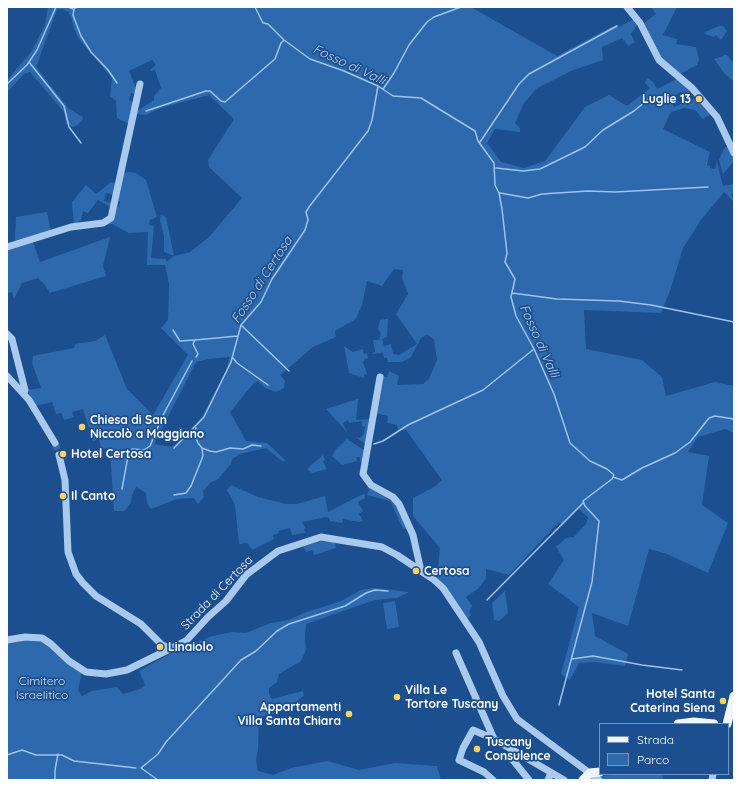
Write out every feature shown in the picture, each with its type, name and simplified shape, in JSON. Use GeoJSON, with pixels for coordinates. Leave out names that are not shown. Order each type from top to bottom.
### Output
{"type":"FeatureCollection","features":[{"type":"Feature","properties":{"kind":"main road"},"geometry":{"type":"LineString","coordinates":[[727,723],[734,696]]}},
{"type":"Feature","properties":{"kind":"main road"},"geometry":{"type":"LineString","coordinates":[[686,723],[704,723]]}},
{"type":"Feature","properties":{"kind":"main road"},"geometry":{"type":"LineString","coordinates":[[583,780],[590,773],[599,772]]}},
{"type":"Feature","properties":{"kind":"street"},"geometry":{"type":"LineString","coordinates":[[628,7],[640,23],[659,60],[692,88],[717,117],[734,153]]}},
{"type":"Feature","properties":{"kind":"street"},"geometry":{"type":"LineString","coordinates":[[7,247],[71,227],[103,223],[111,218],[140,84]]}},
{"type":"Feature","properties":{"kind":"street"},"geometry":{"type":"LineString","coordinates":[[7,334],[10,336],[13,344],[25,390],[24,393]]}},
{"type":"Feature","properties":{"kind":"street"},"geometry":{"type":"LineString","coordinates":[[7,376],[24,393],[55,443]]}},
{"type":"Feature","properties":{"kind":"street"},"geometry":{"type":"LineString","coordinates":[[380,378],[370,427],[363,474],[371,485],[393,497],[399,504],[412,531],[421,571]]}},
{"type":"Feature","properties":{"kind":"street"},"geometry":{"type":"LineString","coordinates":[[59,455],[65,480],[68,552],[76,574],[85,586],[96,596],[141,624],[162,645],[169,648]]}},
{"type":"Feature","properties":{"kind":"street","name":"Strada di Certosa"},"geometry":{"type":"LineString","coordinates":[[7,640],[25,636],[42,638],[51,644],[64,657],[86,672],[101,674],[133,668],[188,639],[206,619],[226,601],[238,584],[259,564],[281,550],[312,540],[328,538],[384,548],[440,584],[479,642],[502,696],[515,717],[599,780]]}},
{"type":"Feature","properties":{"kind":"street"},"geometry":{"type":"LineString","coordinates":[[456,653],[494,739]]}},
{"type":"Feature","properties":{"kind":"street"},"geometry":{"type":"LineString","coordinates":[[494,780],[482,771],[460,761],[459,759],[462,748],[473,730],[494,739],[564,780]]}},
{"type":"Feature","properties":{"kind":"street"},"geometry":{"type":"LineString","coordinates":[[512,750],[512,759],[529,780]]}},
{"type":"Feature","properties":{"kind":"street"},"geometry":{"type":"LineString","coordinates":[[548,780],[551,773]]}},
{"type":"Feature","properties":{"kind":"green space"},"geometry":{"type":"Polygon","coordinates":[[[48,7],[471,7],[557,56],[609,28],[616,25],[619,27],[634,19],[638,24],[631,34],[635,42],[628,46],[622,38],[602,47],[603,60],[571,71],[536,89],[524,103],[515,123],[520,128],[520,132],[495,129],[487,143],[501,162],[524,168],[545,161],[585,107],[609,95],[627,106],[650,88],[645,83],[647,78],[653,82],[657,89],[679,78],[693,91],[692,95],[684,98],[681,92],[670,98],[674,107],[695,98],[700,100],[711,114],[703,119],[695,110],[684,108],[671,112],[663,129],[710,152],[707,165],[710,166],[710,168],[715,169],[717,162],[723,186],[734,184],[732,196],[734,202],[724,192],[701,220],[683,248],[670,291],[661,313],[584,310],[586,349],[642,360],[662,377],[666,396],[715,382],[734,386],[734,433],[725,429],[698,437],[688,452],[709,456],[702,505],[728,523],[708,573],[667,554],[649,549],[628,626],[592,613],[595,636],[628,654],[625,666],[595,662],[579,663],[570,680],[561,674],[579,607],[548,584],[564,560],[556,547],[566,538],[574,537],[586,524],[588,517],[579,509],[563,525],[559,522],[509,575],[486,569],[486,578],[479,588],[466,597],[472,606],[469,612],[471,615],[467,619],[449,591],[437,577],[440,548],[413,516],[413,498],[434,487],[442,480],[406,430],[398,430],[397,425],[387,423],[388,416],[375,413],[382,376],[387,377],[389,371],[399,376],[397,385],[423,384],[429,379],[437,360],[434,340],[430,336],[426,335],[421,338],[411,357],[402,362],[388,362],[387,358],[384,358],[383,353],[372,354],[375,352],[373,340],[379,340],[381,334],[378,329],[380,320],[388,319],[387,337],[382,339],[384,346],[391,344],[393,354],[399,355],[417,344],[396,314],[408,294],[402,278],[403,270],[394,269],[382,286],[367,281],[362,305],[356,319],[335,331],[336,337],[313,347],[280,375],[285,381],[284,388],[276,392],[265,388],[258,381],[253,384],[230,412],[246,441],[267,443],[286,461],[282,461],[266,448],[240,454],[232,459],[231,464],[218,479],[210,483],[203,491],[204,497],[198,504],[194,498],[177,499],[151,509],[147,503],[146,493],[136,487],[132,495],[131,503],[124,511],[114,511],[110,449],[101,448],[99,439],[93,441],[83,409],[72,412],[74,417],[64,420],[61,413],[56,414],[52,402],[36,406],[27,390],[41,388],[32,363],[33,356],[74,348],[75,344],[95,341],[105,335],[127,389],[153,415],[188,355],[161,328],[168,320],[169,284],[165,265],[147,265],[148,232],[129,233],[112,224],[77,228],[33,242],[40,262],[110,237],[103,266],[106,276],[50,293],[38,278],[22,283],[14,299],[12,292],[7,293],[7,249],[78,227],[108,222],[113,218],[116,207],[119,206],[120,202],[118,200],[124,173],[128,172],[136,173],[146,180],[157,217],[150,220],[149,225],[154,226],[151,258],[166,259],[166,262],[174,256],[190,252],[209,237],[242,198],[209,167],[208,160],[234,119],[209,95],[161,108],[146,115],[136,114],[137,111],[154,100],[154,96],[161,88],[155,70],[150,70],[156,65],[152,60],[129,71],[136,88],[135,94],[131,93],[129,100],[133,102],[129,124],[117,118],[116,101],[110,96],[112,78],[79,39],[74,29],[71,17],[68,12],[62,9],[57,10],[36,67],[69,109],[83,117],[82,121],[76,126],[72,127],[66,124],[64,112],[30,72],[24,74],[7,92],[7,80],[31,52],[45,25],[48,7]],[[230,357],[196,362],[154,444],[172,447],[181,440],[202,417],[225,373],[230,357]]]}},
{"type":"Feature","properties":{"kind":"green space"},"geometry":{"type":"Polygon","coordinates":[[[651,7],[677,7],[663,35],[677,39],[676,44],[696,47],[699,60],[697,65],[680,74],[663,62],[644,23],[656,14],[651,7]]]}},
{"type":"Feature","properties":{"kind":"green space"},"geometry":{"type":"Polygon","coordinates":[[[719,26],[723,26],[727,31],[721,40],[716,35],[713,37],[703,33],[719,26]]]}},
{"type":"Feature","properties":{"kind":"green space"},"geometry":{"type":"Polygon","coordinates":[[[727,55],[734,64],[734,82],[724,73],[714,59],[727,55]]]}},
{"type":"Feature","properties":{"kind":"green space"},"geometry":{"type":"Polygon","coordinates":[[[728,145],[734,161],[723,174],[719,160],[724,149],[728,145]]]}},
{"type":"Feature","properties":{"kind":"green space"},"geometry":{"type":"Polygon","coordinates":[[[111,182],[117,183],[115,195],[106,193],[104,201],[113,203],[112,208],[98,200],[88,213],[83,211],[81,220],[74,225],[72,202],[86,185],[96,194],[111,182]]]}},
{"type":"Feature","properties":{"kind":"green space"},"geometry":{"type":"Polygon","coordinates":[[[47,212],[51,232],[17,243],[15,239],[16,217],[47,212]]]}},
{"type":"Feature","properties":{"kind":"green space"},"geometry":{"type":"Polygon","coordinates":[[[161,215],[166,217],[174,256],[164,252],[164,236],[160,220],[161,215]]]}},
{"type":"Feature","properties":{"kind":"green space"},"geometry":{"type":"Polygon","coordinates":[[[344,346],[353,352],[363,349],[364,354],[367,353],[368,358],[363,362],[367,374],[364,375],[364,378],[349,373],[344,346]]]}},
{"type":"Feature","properties":{"kind":"green space"},"geometry":{"type":"Polygon","coordinates":[[[358,399],[356,420],[369,419],[365,444],[356,437],[360,438],[363,435],[365,427],[362,426],[362,421],[349,423],[348,420],[343,423],[347,432],[326,409],[358,399]]]}},
{"type":"Feature","properties":{"kind":"green space"},"geometry":{"type":"Polygon","coordinates":[[[347,439],[364,450],[362,463],[360,461],[360,457],[356,457],[357,461],[342,465],[332,456],[336,449],[347,439]]]}},
{"type":"Feature","properties":{"kind":"green space"},"geometry":{"type":"Polygon","coordinates":[[[323,455],[325,459],[323,462],[327,469],[312,473],[307,469],[323,455]]]}},
{"type":"Feature","properties":{"kind":"green space"},"geometry":{"type":"Polygon","coordinates":[[[365,482],[393,500],[407,528],[403,529],[390,501],[367,495],[369,489],[365,482]]]}},
{"type":"Feature","properties":{"kind":"green space"},"geometry":{"type":"Polygon","coordinates":[[[231,485],[258,497],[286,504],[297,504],[325,496],[328,512],[365,494],[365,498],[358,502],[363,511],[359,514],[363,521],[359,522],[343,519],[342,523],[330,521],[329,518],[326,517],[303,522],[302,523],[306,528],[304,529],[305,533],[292,535],[290,528],[278,531],[279,533],[273,535],[274,539],[252,550],[247,543],[239,544],[235,505],[227,490],[231,485]]]}},
{"type":"Feature","properties":{"kind":"green space"},"geometry":{"type":"Polygon","coordinates":[[[322,541],[335,542],[336,548],[314,555],[312,550],[306,552],[303,546],[322,541]]]}},
{"type":"Feature","properties":{"kind":"green space","name":"Cimitero Israelitico"},"geometry":{"type":"Polygon","coordinates":[[[375,588],[409,592],[397,598],[375,600],[306,624],[306,650],[301,661],[279,674],[277,682],[269,688],[269,694],[272,699],[303,691],[304,695],[294,704],[273,714],[259,717],[258,749],[256,760],[258,771],[273,775],[291,768],[328,761],[359,770],[395,763],[437,766],[441,780],[7,780],[7,643],[29,639],[44,642],[82,672],[78,690],[82,696],[92,691],[117,687],[123,694],[140,689],[145,685],[139,671],[177,650],[212,636],[232,632],[246,633],[271,623],[289,620],[304,613],[341,601],[361,590],[375,588]]]}},
{"type":"Feature","properties":{"kind":"green space"},"geometry":{"type":"Polygon","coordinates":[[[505,591],[508,613],[499,621],[494,620],[492,603],[505,591]]]}},
{"type":"Feature","properties":{"kind":"green space"},"geometry":{"type":"Polygon","coordinates":[[[395,601],[399,627],[387,629],[383,603],[395,601]]]}},
{"type":"Feature","properties":{"kind":"green space"},"geometry":{"type":"Polygon","coordinates":[[[664,775],[662,780],[603,780],[601,778],[603,776],[664,775]]]}},
{"type":"Feature","properties":{"kind":"waterway"},"geometry":{"type":"LineString","coordinates":[[7,84],[27,65],[37,50],[56,7]]}},
{"type":"Feature","properties":{"kind":"waterway"},"geometry":{"type":"LineString","coordinates":[[68,7],[73,9]]}},
{"type":"Feature","properties":{"kind":"waterway"},"geometry":{"type":"LineString","coordinates":[[77,7],[74,9],[73,15],[81,36],[91,52],[108,70],[117,83]]}},
{"type":"Feature","properties":{"kind":"waterway","name":"Fosso di Valli"},"geometry":{"type":"LineString","coordinates":[[255,7],[263,23],[268,24],[284,40],[310,59],[344,71],[378,86],[393,96],[421,98],[475,131],[478,141],[494,163],[495,185],[499,193],[502,209],[507,253],[505,262],[515,279],[511,297],[516,316],[534,349],[554,394],[570,443],[590,461],[607,469],[614,475],[612,479],[583,501],[585,506],[599,521],[592,582],[559,705]]}},
{"type":"Feature","properties":{"kind":"waterway"},"geometry":{"type":"LineString","coordinates":[[383,89],[394,73],[409,45],[427,22],[434,17],[461,7]]}},
{"type":"Feature","properties":{"kind":"waterway"},"geometry":{"type":"LineString","coordinates":[[480,142],[519,84],[529,74],[617,26]]}},
{"type":"Feature","properties":{"kind":"waterway"},"geometry":{"type":"LineString","coordinates":[[146,111],[206,91],[210,91],[221,101],[225,102],[275,59],[281,43],[284,40]]}},
{"type":"Feature","properties":{"kind":"waterway"},"geometry":{"type":"LineString","coordinates":[[29,62],[64,106],[69,127],[81,143]]}},
{"type":"Feature","properties":{"kind":"waterway","name":"Fosso di Certosa"},"geometry":{"type":"LineString","coordinates":[[174,448],[204,417],[231,362],[241,325],[261,302],[272,279],[305,230],[308,220],[306,212],[309,207],[368,131],[372,120],[378,86]]}},
{"type":"Feature","properties":{"kind":"waterway"},"geometry":{"type":"LineString","coordinates":[[496,168],[523,171],[540,169],[585,147],[603,130],[634,111],[652,96]]}},
{"type":"Feature","properties":{"kind":"waterway"},"geometry":{"type":"LineString","coordinates":[[500,193],[528,198],[542,194],[588,191],[615,192],[708,187]]}},
{"type":"Feature","properties":{"kind":"waterway"},"geometry":{"type":"LineString","coordinates":[[512,293],[557,299],[619,301],[651,305],[734,322]]}},
{"type":"Feature","properties":{"kind":"waterway"},"geometry":{"type":"LineString","coordinates":[[241,325],[289,371]]}},
{"type":"Feature","properties":{"kind":"waterway"},"geometry":{"type":"LineString","coordinates":[[173,330],[180,341],[195,340]]}},
{"type":"Feature","properties":{"kind":"waterway"},"geometry":{"type":"LineString","coordinates":[[196,357],[198,354],[193,344],[195,340],[238,336]]}},
{"type":"Feature","properties":{"kind":"waterway"},"geometry":{"type":"LineString","coordinates":[[374,444],[383,441],[408,425],[483,390],[534,349]]}},
{"type":"Feature","properties":{"kind":"waterway"},"geometry":{"type":"LineString","coordinates":[[233,358],[237,363],[268,385]]}},
{"type":"Feature","properties":{"kind":"waterway"},"geometry":{"type":"LineString","coordinates":[[122,489],[128,456],[132,449],[144,450],[150,446],[162,417],[192,361]]}},
{"type":"Feature","properties":{"kind":"waterway"},"geometry":{"type":"LineString","coordinates":[[613,477],[622,480],[642,468],[675,453],[690,442],[709,418],[715,416],[734,419]]}},
{"type":"Feature","properties":{"kind":"waterway","name":"Fosso di Certosa"},"geometry":{"type":"LineString","coordinates":[[196,428],[194,433],[198,443],[202,448],[210,451],[216,452],[230,448],[243,449],[252,445],[261,446]]}},
{"type":"Feature","properties":{"kind":"waterway","name":"Fosso di Certosa"},"geometry":{"type":"LineString","coordinates":[[174,495],[186,493],[191,486],[203,456],[202,448]]}},
{"type":"Feature","properties":{"kind":"waterway"},"geometry":{"type":"LineString","coordinates":[[487,600],[583,503]]}},
{"type":"Feature","properties":{"kind":"waterway"},"geometry":{"type":"LineString","coordinates":[[158,780],[141,768],[158,754],[166,742],[241,660],[256,651],[277,631],[289,624],[345,606],[366,593],[375,590],[388,591]]}},
{"type":"Feature","properties":{"kind":"waterway"},"geometry":{"type":"LineString","coordinates":[[572,659],[593,656],[642,665],[682,670]]}},
{"type":"Feature","properties":{"kind":"waterway"},"geometry":{"type":"LineString","coordinates":[[7,755],[22,750],[36,755],[62,755],[74,761],[136,768]]}},
{"type":"Feature","properties":{"kind":"waterway"},"geometry":{"type":"LineString","coordinates":[[55,780],[58,754]]}},
{"type":"Feature","properties":{"kind":"tunnel"},"geometry":{"type":"LineString","coordinates":[[55,443],[59,455]]}},
{"type":"Feature","properties":{"kind":"place","name":"Luglie 13"},"geometry":{"type":"Point","coordinates":[699,99]}},
{"type":"Feature","properties":{"kind":"place","name":"Chiesa di San Niccolò a Maggiano"},"geometry":{"type":"Point","coordinates":[82,427]}},
{"type":"Feature","properties":{"kind":"place","name":"Hotel Certosa"},"geometry":{"type":"Point","coordinates":[63,454]}},
{"type":"Feature","properties":{"kind":"place","name":"Il Canto"},"geometry":{"type":"Point","coordinates":[63,496]}},
{"type":"Feature","properties":{"kind":"place","name":"Certosa"},"geometry":{"type":"Point","coordinates":[416,571]}},
{"type":"Feature","properties":{"kind":"place","name":"Linaiolo"},"geometry":{"type":"Point","coordinates":[160,647]}},
{"type":"Feature","properties":{"kind":"place","name":"Villa Le Tortore Tuscany"},"geometry":{"type":"Point","coordinates":[397,697]}},
{"type":"Feature","properties":{"kind":"place","name":"Hotel Santa Caterina Siena"},"geometry":{"type":"Point","coordinates":[723,701]}},
{"type":"Feature","properties":{"kind":"place","name":"Appartamenti Villa Santa Chiara"},"geometry":{"type":"Point","coordinates":[349,714]}},
{"type":"Feature","properties":{"kind":"place","name":"Tuscany Consulence"},"geometry":{"type":"Point","coordinates":[477,749]}}]}
